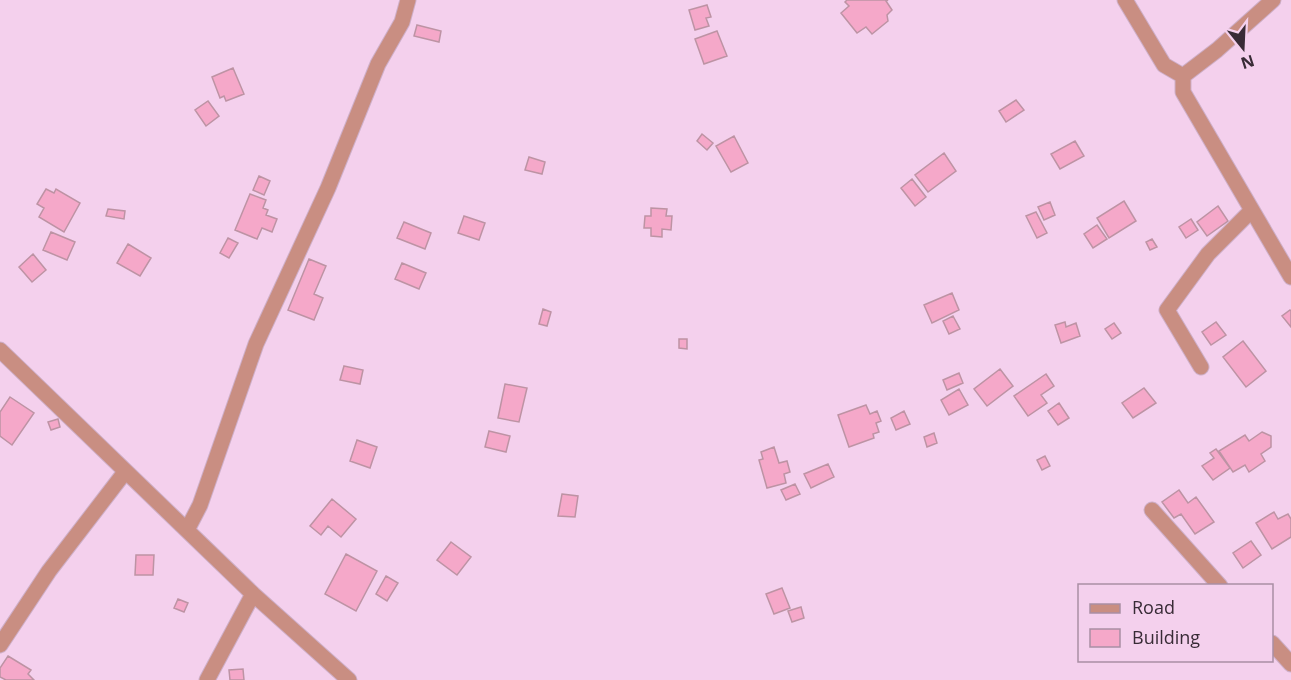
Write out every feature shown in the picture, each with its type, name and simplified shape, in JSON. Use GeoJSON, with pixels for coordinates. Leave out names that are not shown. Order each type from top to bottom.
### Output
{"type":"FeatureCollection","features":[{"type":"Feature","properties":{"kind":"street"},"geometry":{"type":"LineString","coordinates":[[187,530],[204,495],[256,344],[328,188],[378,64],[402,22],[408,0]]}},
{"type":"Feature","properties":{"kind":"street"},"geometry":{"type":"LineString","coordinates":[[1125,0],[1164,65],[1183,76]]}},
{"type":"Feature","properties":{"kind":"street"},"geometry":{"type":"LineString","coordinates":[[1183,76],[1217,50],[1273,0]]}},
{"type":"Feature","properties":{"kind":"street"},"geometry":{"type":"LineString","coordinates":[[1183,76],[1183,92],[1291,276]]}},
{"type":"Feature","properties":{"kind":"street"},"geometry":{"type":"LineString","coordinates":[[1201,367],[1167,310],[1208,254],[1252,210]]}},
{"type":"Feature","properties":{"kind":"street"},"geometry":{"type":"LineString","coordinates":[[0,350],[253,594],[349,680]]}},
{"type":"Feature","properties":{"kind":"street"},"geometry":{"type":"LineString","coordinates":[[0,645],[50,571],[125,472]]}},
{"type":"Feature","properties":{"kind":"street"},"geometry":{"type":"LineString","coordinates":[[1152,510],[1219,584]]}},
{"type":"Feature","properties":{"kind":"street"},"geometry":{"type":"LineString","coordinates":[[207,680],[253,594]]}},
{"type":"Feature","properties":{"kind":"street"},"geometry":{"type":"LineString","coordinates":[[1273,644],[1291,664]]}},
{"type":"Feature","properties":{"kind":"building"},"geometry":{"type":"Polygon","coordinates":[[[847,0],[888,0],[886,1],[892,10],[887,15],[888,21],[872,34],[866,27],[857,33],[841,13],[849,6],[845,2],[847,0]]]}},
{"type":"Feature","properties":{"kind":"building"},"geometry":{"type":"Polygon","coordinates":[[[707,5],[711,17],[706,18],[709,26],[695,30],[689,10],[707,5]]]}},
{"type":"Feature","properties":{"kind":"building"},"geometry":{"type":"Polygon","coordinates":[[[417,25],[441,31],[439,42],[414,36],[417,25]]]}},
{"type":"Feature","properties":{"kind":"building"},"geometry":{"type":"Polygon","coordinates":[[[717,31],[727,56],[704,64],[695,39],[717,31]]]}},
{"type":"Feature","properties":{"kind":"building"},"geometry":{"type":"Polygon","coordinates":[[[233,68],[244,94],[226,101],[224,96],[220,98],[212,77],[233,68]]]}},
{"type":"Feature","properties":{"kind":"building"},"geometry":{"type":"Polygon","coordinates":[[[1016,100],[1024,110],[1006,122],[999,111],[1016,100]]]}},
{"type":"Feature","properties":{"kind":"building"},"geometry":{"type":"Polygon","coordinates":[[[208,101],[219,116],[206,126],[195,110],[208,101]]]}},
{"type":"Feature","properties":{"kind":"building"},"geometry":{"type":"Polygon","coordinates":[[[702,134],[713,143],[707,150],[697,141],[702,134]]]}},
{"type":"Feature","properties":{"kind":"building"},"geometry":{"type":"Polygon","coordinates":[[[734,136],[748,163],[731,172],[716,146],[734,136]]]}},
{"type":"Feature","properties":{"kind":"building"},"geometry":{"type":"Polygon","coordinates":[[[1075,141],[1084,156],[1060,169],[1051,154],[1075,141]]]}},
{"type":"Feature","properties":{"kind":"building"},"geometry":{"type":"Polygon","coordinates":[[[944,153],[956,171],[928,192],[915,175],[944,153]]]}},
{"type":"Feature","properties":{"kind":"building"},"geometry":{"type":"Polygon","coordinates":[[[529,157],[545,162],[542,174],[525,170],[529,157]]]}},
{"type":"Feature","properties":{"kind":"building"},"geometry":{"type":"Polygon","coordinates":[[[259,176],[270,181],[264,195],[253,190],[259,176]]]}},
{"type":"Feature","properties":{"kind":"building"},"geometry":{"type":"Polygon","coordinates":[[[912,179],[926,197],[915,206],[901,188],[912,179]]]}},
{"type":"Feature","properties":{"kind":"building"},"geometry":{"type":"Polygon","coordinates":[[[46,189],[54,193],[56,189],[80,203],[64,232],[39,217],[44,208],[37,204],[46,189]]]}},
{"type":"Feature","properties":{"kind":"building"},"geometry":{"type":"Polygon","coordinates":[[[250,194],[266,200],[263,208],[268,210],[266,215],[277,219],[272,232],[262,228],[257,239],[235,230],[250,194]]]}},
{"type":"Feature","properties":{"kind":"building"},"geometry":{"type":"Polygon","coordinates":[[[1124,201],[1136,221],[1109,238],[1097,218],[1124,201]]]}},
{"type":"Feature","properties":{"kind":"building"},"geometry":{"type":"Polygon","coordinates":[[[1050,202],[1055,215],[1044,220],[1038,207],[1050,202]]]}},
{"type":"Feature","properties":{"kind":"building"},"geometry":{"type":"Polygon","coordinates":[[[1218,206],[1228,221],[1207,236],[1197,222],[1218,206]]]}},
{"type":"Feature","properties":{"kind":"building"},"geometry":{"type":"Polygon","coordinates":[[[651,208],[667,209],[666,216],[672,216],[671,230],[662,229],[662,237],[651,236],[651,228],[644,228],[645,216],[651,216],[651,208]]]}},
{"type":"Feature","properties":{"kind":"building"},"geometry":{"type":"Polygon","coordinates":[[[108,209],[125,211],[124,219],[106,216],[108,209]]]}},
{"type":"Feature","properties":{"kind":"building"},"geometry":{"type":"Polygon","coordinates":[[[1036,212],[1047,233],[1037,238],[1026,216],[1036,212]]]}},
{"type":"Feature","properties":{"kind":"building"},"geometry":{"type":"Polygon","coordinates":[[[464,216],[485,223],[479,240],[458,233],[464,216]]]}},
{"type":"Feature","properties":{"kind":"building"},"geometry":{"type":"Polygon","coordinates":[[[1191,219],[1198,230],[1186,238],[1179,227],[1191,219]]]}},
{"type":"Feature","properties":{"kind":"building"},"geometry":{"type":"Polygon","coordinates":[[[404,222],[431,233],[425,249],[397,238],[404,222]]]}},
{"type":"Feature","properties":{"kind":"building"},"geometry":{"type":"Polygon","coordinates":[[[1097,225],[1107,239],[1093,248],[1084,234],[1097,225]]]}},
{"type":"Feature","properties":{"kind":"building"},"geometry":{"type":"Polygon","coordinates":[[[51,232],[75,242],[67,260],[43,250],[51,232]]]}},
{"type":"Feature","properties":{"kind":"building"},"geometry":{"type":"Polygon","coordinates":[[[228,238],[238,243],[229,258],[220,253],[228,238]]]}},
{"type":"Feature","properties":{"kind":"building"},"geometry":{"type":"Polygon","coordinates":[[[1152,239],[1157,247],[1150,250],[1146,242],[1152,239]]]}},
{"type":"Feature","properties":{"kind":"building"},"geometry":{"type":"Polygon","coordinates":[[[128,244],[151,258],[140,276],[117,263],[128,244]]]}},
{"type":"Feature","properties":{"kind":"building"},"geometry":{"type":"Polygon","coordinates":[[[33,254],[46,270],[32,282],[19,267],[33,254]]]}},
{"type":"Feature","properties":{"kind":"building"},"geometry":{"type":"Polygon","coordinates":[[[309,259],[326,266],[314,294],[323,298],[314,320],[288,310],[309,259]]]}},
{"type":"Feature","properties":{"kind":"building"},"geometry":{"type":"Polygon","coordinates":[[[402,263],[426,273],[419,289],[395,279],[402,263]]]}},
{"type":"Feature","properties":{"kind":"building"},"geometry":{"type":"Polygon","coordinates":[[[952,293],[959,310],[932,323],[924,305],[952,293]]]}},
{"type":"Feature","properties":{"kind":"building"},"geometry":{"type":"Polygon","coordinates":[[[543,309],[551,312],[547,326],[539,324],[543,309]]]}},
{"type":"Feature","properties":{"kind":"building"},"geometry":{"type":"Polygon","coordinates":[[[1291,311],[1291,327],[1282,316],[1291,311]]]}},
{"type":"Feature","properties":{"kind":"building"},"geometry":{"type":"Polygon","coordinates":[[[953,316],[960,329],[949,334],[943,321],[953,316]]]}},
{"type":"Feature","properties":{"kind":"building"},"geometry":{"type":"Polygon","coordinates":[[[1065,322],[1066,327],[1076,323],[1080,336],[1061,343],[1055,325],[1065,322]]]}},
{"type":"Feature","properties":{"kind":"building"},"geometry":{"type":"Polygon","coordinates":[[[1216,322],[1226,335],[1211,345],[1202,332],[1216,322]]]}},
{"type":"Feature","properties":{"kind":"building"},"geometry":{"type":"Polygon","coordinates":[[[1114,323],[1121,333],[1112,339],[1105,329],[1114,323]]]}},
{"type":"Feature","properties":{"kind":"building"},"geometry":{"type":"Polygon","coordinates":[[[679,339],[687,339],[687,349],[679,348],[679,339]]]}},
{"type":"Feature","properties":{"kind":"building"},"geometry":{"type":"Polygon","coordinates":[[[1243,341],[1266,371],[1246,387],[1223,357],[1243,341]]]}},
{"type":"Feature","properties":{"kind":"building"},"geometry":{"type":"Polygon","coordinates":[[[344,366],[363,370],[360,384],[340,380],[344,366]]]}},
{"type":"Feature","properties":{"kind":"building"},"geometry":{"type":"Polygon","coordinates":[[[1000,369],[1013,386],[987,406],[974,389],[1000,369]]]}},
{"type":"Feature","properties":{"kind":"building"},"geometry":{"type":"Polygon","coordinates":[[[959,373],[963,383],[947,390],[943,380],[959,373]]]}},
{"type":"Feature","properties":{"kind":"building"},"geometry":{"type":"Polygon","coordinates":[[[1046,374],[1054,386],[1041,395],[1047,403],[1028,416],[1014,396],[1046,374]]]}},
{"type":"Feature","properties":{"kind":"building"},"geometry":{"type":"Polygon","coordinates":[[[505,384],[527,388],[519,422],[498,418],[505,384]]]}},
{"type":"Feature","properties":{"kind":"building"},"geometry":{"type":"Polygon","coordinates":[[[1144,388],[1156,403],[1133,418],[1122,403],[1144,388]]]}},
{"type":"Feature","properties":{"kind":"building"},"geometry":{"type":"Polygon","coordinates":[[[959,389],[968,405],[949,415],[941,400],[959,389]]]}},
{"type":"Feature","properties":{"kind":"building"},"geometry":{"type":"Polygon","coordinates":[[[10,397],[34,413],[12,445],[0,436],[0,412],[10,397]]]}},
{"type":"Feature","properties":{"kind":"building"},"geometry":{"type":"Polygon","coordinates":[[[1059,403],[1069,418],[1058,425],[1048,411],[1059,403]]]}},
{"type":"Feature","properties":{"kind":"building"},"geometry":{"type":"Polygon","coordinates":[[[866,405],[870,414],[877,411],[881,421],[876,423],[879,432],[873,434],[874,438],[849,447],[838,415],[866,405]]]}},
{"type":"Feature","properties":{"kind":"building"},"geometry":{"type":"Polygon","coordinates":[[[904,411],[910,424],[896,430],[891,418],[904,411]]]}},
{"type":"Feature","properties":{"kind":"building"},"geometry":{"type":"Polygon","coordinates":[[[58,419],[60,427],[51,430],[48,422],[58,419]]]}},
{"type":"Feature","properties":{"kind":"building"},"geometry":{"type":"Polygon","coordinates":[[[489,431],[510,436],[506,452],[485,447],[489,431]]]}},
{"type":"Feature","properties":{"kind":"building"},"geometry":{"type":"Polygon","coordinates":[[[1262,432],[1271,436],[1271,447],[1261,454],[1265,461],[1249,472],[1245,465],[1233,472],[1219,451],[1245,435],[1249,441],[1262,432]]]}},
{"type":"Feature","properties":{"kind":"building"},"geometry":{"type":"Polygon","coordinates":[[[934,433],[937,443],[927,447],[924,437],[934,433]]]}},
{"type":"Feature","properties":{"kind":"building"},"geometry":{"type":"Polygon","coordinates":[[[357,440],[377,447],[370,468],[350,461],[357,440]]]}},
{"type":"Feature","properties":{"kind":"building"},"geometry":{"type":"Polygon","coordinates":[[[774,447],[779,463],[787,461],[790,472],[784,474],[786,483],[767,488],[759,460],[763,459],[761,452],[774,447]]]}},
{"type":"Feature","properties":{"kind":"building"},"geometry":{"type":"Polygon","coordinates":[[[1216,449],[1230,468],[1213,480],[1202,466],[1214,458],[1210,453],[1216,449]]]}},
{"type":"Feature","properties":{"kind":"building"},"geometry":{"type":"Polygon","coordinates":[[[1045,456],[1050,466],[1042,470],[1037,460],[1045,456]]]}},
{"type":"Feature","properties":{"kind":"building"},"geometry":{"type":"Polygon","coordinates":[[[828,464],[834,477],[811,488],[804,474],[828,464]]]}},
{"type":"Feature","properties":{"kind":"building"},"geometry":{"type":"Polygon","coordinates":[[[795,484],[800,494],[786,500],[781,490],[795,484]]]}},
{"type":"Feature","properties":{"kind":"building"},"geometry":{"type":"Polygon","coordinates":[[[1179,490],[1188,503],[1196,497],[1214,522],[1195,534],[1181,514],[1174,518],[1162,502],[1179,490]]]}},
{"type":"Feature","properties":{"kind":"building"},"geometry":{"type":"Polygon","coordinates":[[[562,494],[578,496],[575,517],[558,516],[562,494]]]}},
{"type":"Feature","properties":{"kind":"building"},"geometry":{"type":"Polygon","coordinates":[[[332,499],[356,519],[341,537],[328,526],[321,535],[310,526],[332,499]]]}},
{"type":"Feature","properties":{"kind":"building"},"geometry":{"type":"Polygon","coordinates":[[[1274,512],[1278,519],[1288,514],[1291,519],[1291,537],[1272,549],[1256,523],[1274,512]]]}},
{"type":"Feature","properties":{"kind":"building"},"geometry":{"type":"Polygon","coordinates":[[[1251,541],[1261,555],[1243,568],[1233,553],[1251,541]]]}},
{"type":"Feature","properties":{"kind":"building"},"geometry":{"type":"Polygon","coordinates":[[[451,542],[471,557],[457,575],[437,560],[451,542]]]}},
{"type":"Feature","properties":{"kind":"building"},"geometry":{"type":"Polygon","coordinates":[[[346,554],[377,571],[356,611],[325,594],[346,554]]]}},
{"type":"Feature","properties":{"kind":"building"},"geometry":{"type":"Polygon","coordinates":[[[136,555],[154,555],[153,575],[135,575],[136,555]]]}},
{"type":"Feature","properties":{"kind":"building"},"geometry":{"type":"Polygon","coordinates":[[[386,576],[398,583],[387,601],[376,594],[386,576]]]}},
{"type":"Feature","properties":{"kind":"building"},"geometry":{"type":"Polygon","coordinates":[[[782,588],[790,608],[774,614],[766,594],[782,588]]]}},
{"type":"Feature","properties":{"kind":"building"},"geometry":{"type":"Polygon","coordinates":[[[178,599],[188,603],[184,612],[174,608],[178,599]]]}},
{"type":"Feature","properties":{"kind":"building"},"geometry":{"type":"Polygon","coordinates":[[[801,607],[804,618],[792,622],[788,611],[801,607]]]}},
{"type":"Feature","properties":{"kind":"building"},"geometry":{"type":"Polygon","coordinates":[[[8,656],[31,670],[28,674],[34,680],[6,680],[0,677],[0,668],[8,656]]]}},
{"type":"Feature","properties":{"kind":"building"},"geometry":{"type":"Polygon","coordinates":[[[243,669],[244,680],[230,680],[229,670],[243,669]]]}}]}
